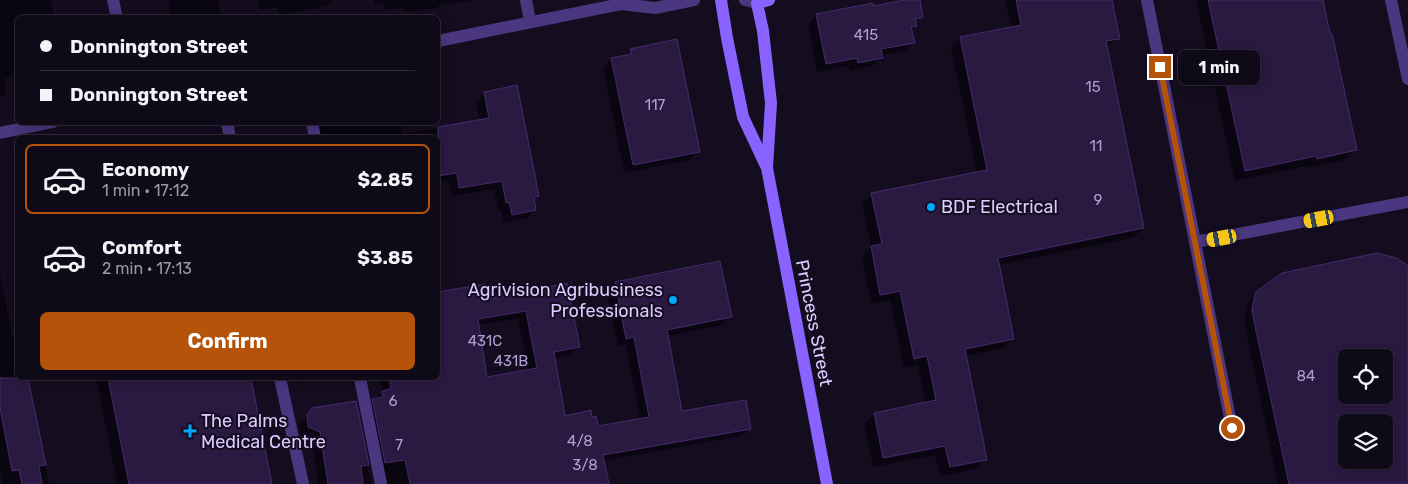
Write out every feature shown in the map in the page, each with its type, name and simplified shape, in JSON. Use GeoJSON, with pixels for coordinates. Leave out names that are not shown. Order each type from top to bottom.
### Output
{"type":"FeatureCollection","features":[{"type":"Feature","properties":{"kind":"main road","name":"Princess Street"},"geometry":{"type":"LineString","coordinates":[[721,0],[742,117],[767,168]]}},
{"type":"Feature","properties":{"kind":"main road","name":"Princess Street"},"geometry":{"type":"LineString","coordinates":[[757,1],[763,30],[771,103],[767,168],[827,484]]}},
{"type":"Feature","properties":{"kind":"street"},"geometry":{"type":"LineString","coordinates":[[113,0],[116,15]]}},
{"type":"Feature","properties":{"kind":"street"},"geometry":{"type":"LineString","coordinates":[[526,0],[530,21]]}},
{"type":"Feature","properties":{"kind":"street"},"geometry":{"type":"LineString","coordinates":[[440,41],[625,2],[655,8],[694,0]]}},
{"type":"Feature","properties":{"kind":"street"},"geometry":{"type":"LineString","coordinates":[[1147,0],[1232,428]]}},
{"type":"Feature","properties":{"kind":"street"},"geometry":{"type":"LineString","coordinates":[[1391,0],[1408,79]]}},
{"type":"Feature","properties":{"kind":"street"},"geometry":{"type":"LineString","coordinates":[[0,134],[40,125]]}},
{"type":"Feature","properties":{"kind":"street"},"geometry":{"type":"LineString","coordinates":[[1195,242],[1408,202]]}},
{"type":"Feature","properties":{"kind":"street"},"geometry":{"type":"LineString","coordinates":[[280,380],[303,484]]}},
{"type":"Feature","properties":{"kind":"street"},"geometry":{"type":"LineString","coordinates":[[360,380],[380,484]]}},
{"type":"Feature","properties":{"kind":"building"},"geometry":{"type":"Polygon","coordinates":[[[904,0],[920,0],[923,17],[915,19],[917,26],[911,27],[915,43],[881,49],[883,58],[858,63],[857,58],[826,64],[816,14],[873,3],[873,6],[904,0]]]}},
{"type":"Feature","properties":{"kind":"building"},"geometry":{"type":"Polygon","coordinates":[[[1016,0],[1112,0],[1120,39],[1106,41],[1144,228],[998,258],[1014,339],[965,349],[987,460],[950,467],[945,446],[883,458],[874,413],[936,400],[927,356],[914,359],[900,291],[880,295],[871,246],[882,244],[871,193],[987,170],[960,37],[1021,25],[1016,0]]]}},
{"type":"Feature","properties":{"kind":"building"},"geometry":{"type":"Polygon","coordinates":[[[1208,0],[1323,0],[1357,150],[1317,159],[1316,156],[1245,171],[1208,0]]]}},
{"type":"Feature","properties":{"kind":"building"},"geometry":{"type":"Polygon","coordinates":[[[677,39],[700,152],[633,165],[611,58],[631,54],[630,49],[677,39]]]}},
{"type":"Feature","properties":{"kind":"building"},"geometry":{"type":"Polygon","coordinates":[[[517,85],[539,196],[534,197],[536,210],[512,215],[509,202],[506,203],[502,181],[459,188],[457,173],[440,176],[440,135],[438,135],[438,127],[489,118],[484,92],[517,85]]]}},
{"type":"Feature","properties":{"kind":"building"},"geometry":{"type":"Polygon","coordinates":[[[1377,253],[1397,258],[1408,266],[1408,484],[1289,484],[1252,309],[1256,292],[1282,273],[1377,253]]]}},
{"type":"Feature","properties":{"kind":"building"},"geometry":{"type":"Polygon","coordinates":[[[720,261],[732,317],[667,330],[682,411],[746,400],[751,429],[603,455],[609,484],[410,484],[405,460],[385,463],[372,399],[383,397],[382,391],[391,389],[389,380],[440,380],[440,292],[485,284],[488,299],[567,283],[580,347],[554,352],[565,416],[591,410],[592,417],[596,416],[598,426],[649,417],[634,337],[626,339],[615,282],[720,261]],[[526,311],[478,319],[487,377],[537,368],[526,311]]]}},
{"type":"Feature","properties":{"kind":"building"},"geometry":{"type":"Polygon","coordinates":[[[0,378],[28,380],[46,465],[39,466],[42,484],[22,484],[19,470],[12,471],[0,408],[0,378]]]}},
{"type":"Feature","properties":{"kind":"building","name":"The Palms Medical Centre"},"geometry":{"type":"Polygon","coordinates":[[[108,380],[251,380],[272,484],[129,484],[108,380]]]}},
{"type":"Feature","properties":{"kind":"building"},"geometry":{"type":"Polygon","coordinates":[[[356,401],[369,465],[361,466],[363,484],[328,484],[320,432],[308,427],[307,415],[312,408],[356,401]]]}},
{"type":"Feature","properties":{"kind":"place","name":"BDF Electrical"},"geometry":{"type":"Point","coordinates":[931,207]}},
{"type":"Feature","properties":{"kind":"place","name":"Agrivision Agribusiness Professionals"},"geometry":{"type":"Point","coordinates":[673,300]}},
{"type":"Feature","properties":{"kind":"place","name":"The Palms Medical Centre"},"geometry":{"type":"Point","coordinates":[190,431]}},
{"type":"Feature","properties":{"kind":"route"},"geometry":{"type":"LineString","coordinates":[[1160,67],[1232,428]]}}]}
